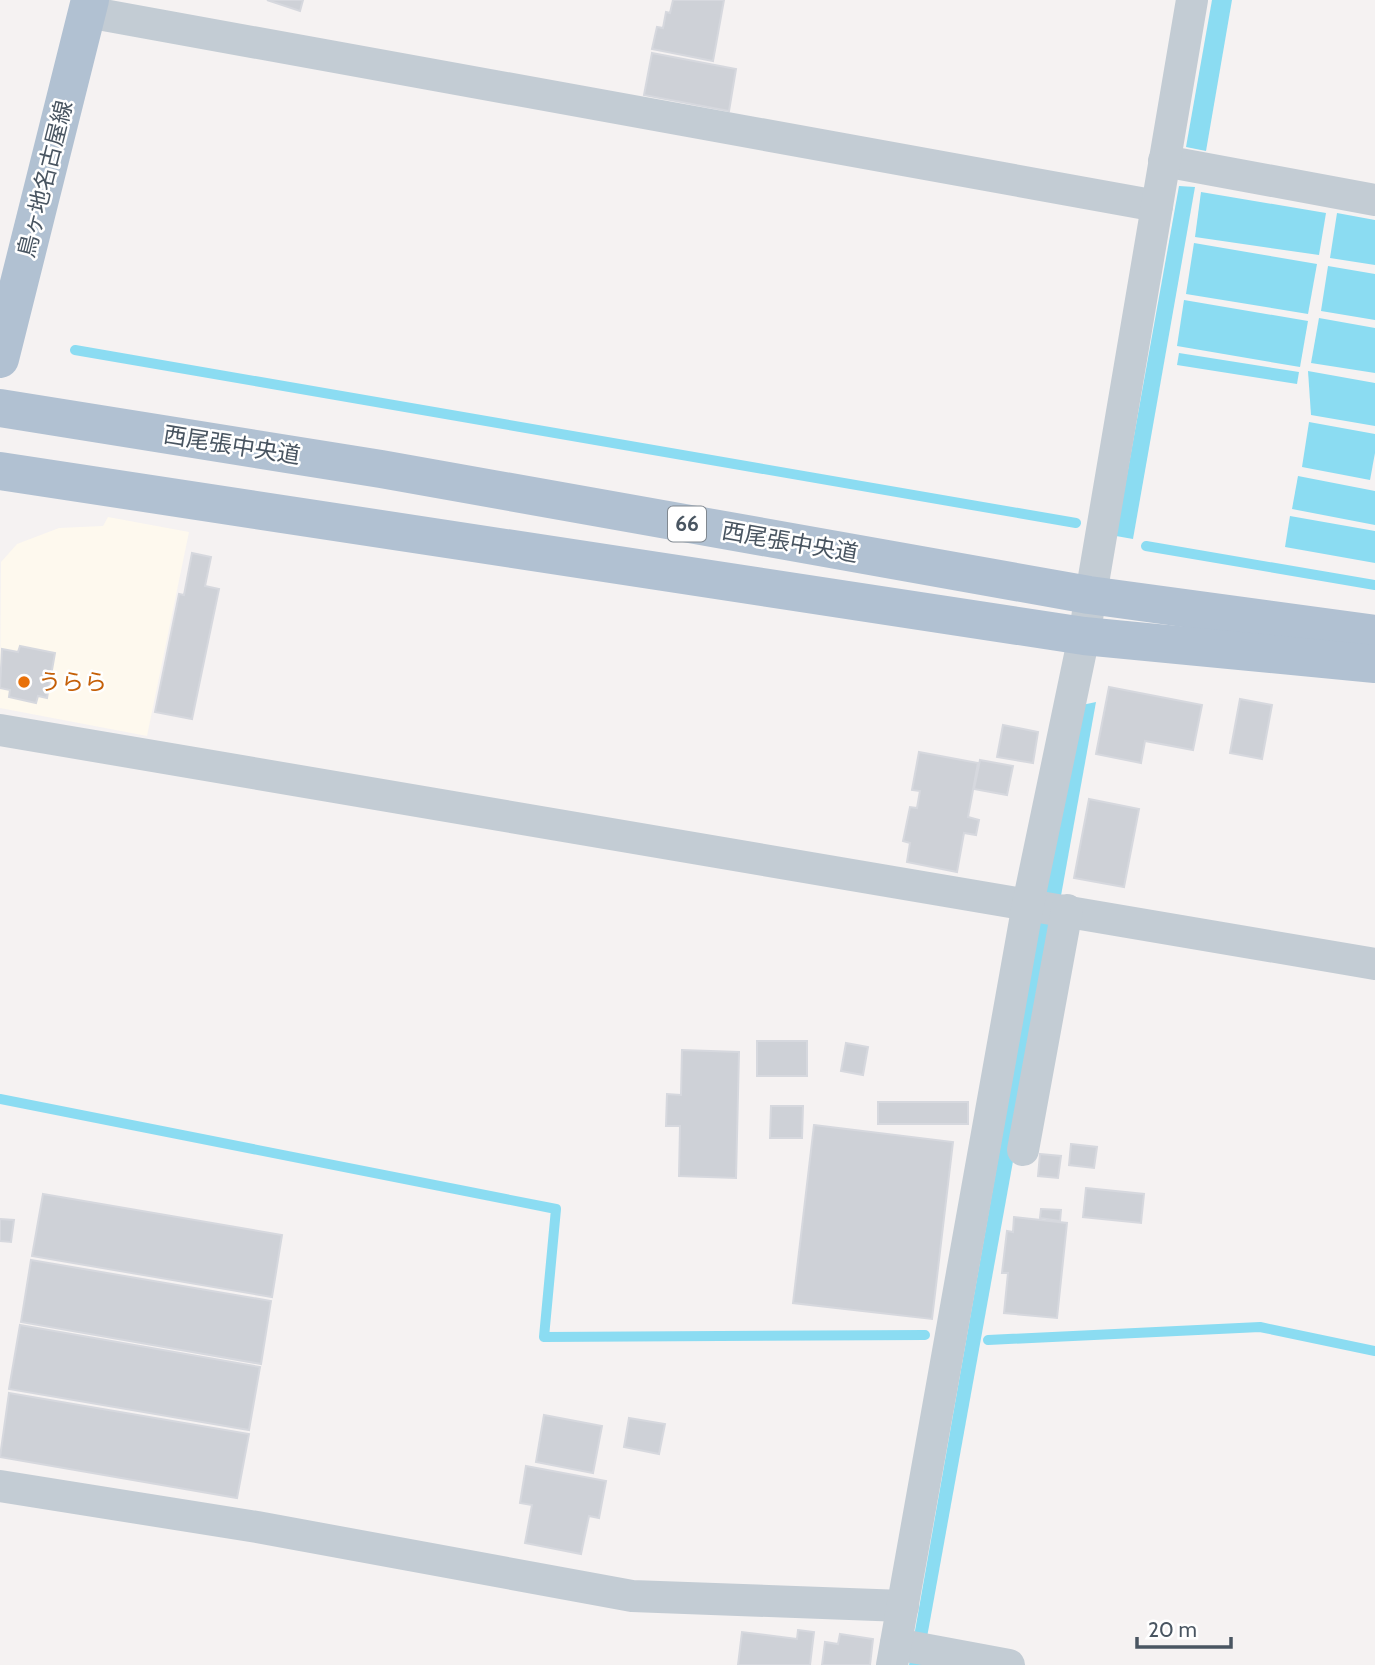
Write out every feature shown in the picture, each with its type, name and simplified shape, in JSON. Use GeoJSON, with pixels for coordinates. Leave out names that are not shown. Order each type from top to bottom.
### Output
{"type":"FeatureCollection","features":[{"type":"Feature","properties":{"kind":"main road","name":"鳥ヶ地名古屋線"},"geometry":{"type":"LineString","coordinates":[[0,359],[89,6]]}},
{"type":"Feature","properties":{"kind":"main road","name":"西尾張中央道"},"geometry":{"type":"LineString","coordinates":[[0,408],[381,469],[1089,595],[1375,634]]}},
{"type":"Feature","properties":{"kind":"main road","name":"66"},"geometry":{"type":"LineString","coordinates":[[0,471],[1084,636],[1375,664]]}},
{"type":"Feature","properties":{"kind":"street"},"geometry":{"type":"LineString","coordinates":[[1023,1150],[1049,907],[1089,595],[1192,0]]}},
{"type":"Feature","properties":{"kind":"street"},"geometry":{"type":"LineString","coordinates":[[89,6],[1157,206]]}},
{"type":"Feature","properties":{"kind":"street"},"geometry":{"type":"LineString","coordinates":[[1164,160],[1375,200]]}},
{"type":"Feature","properties":{"kind":"street"},"geometry":{"type":"LineString","coordinates":[[0,730],[1375,964]]}},
{"type":"Feature","properties":{"kind":"street"},"geometry":{"type":"LineString","coordinates":[[1009,1665],[908,1652],[903,1606],[1049,907]]}},
{"type":"Feature","properties":{"kind":"street"},"geometry":{"type":"LineString","coordinates":[[0,1486],[257,1527],[632,1596],[903,1606]]}},
{"type":"Feature","properties":{"kind":"shaded area"},"geometry":{"type":"Polygon","coordinates":[[[108,517],[189,532],[147,736],[0,708],[1,562],[17,544],[59,528],[103,526],[108,517]]]}},
{"type":"Feature","properties":{"kind":"water"},"geometry":{"type":"Polygon","coordinates":[[[1212,0],[1232,0],[1206,151],[1186,147],[1212,0]]]}},
{"type":"Feature","properties":{"kind":"water"},"geometry":{"type":"Polygon","coordinates":[[[1179,186],[1195,187],[1133,539],[1116,536],[1179,186]]]}},
{"type":"Feature","properties":{"kind":"water"},"geometry":{"type":"Polygon","coordinates":[[[1201,192],[1326,213],[1319,255],[1195,237],[1201,192]]]}},
{"type":"Feature","properties":{"kind":"water"},"geometry":{"type":"Polygon","coordinates":[[[1337,213],[1375,220],[1375,265],[1330,258],[1337,213]]]}},
{"type":"Feature","properties":{"kind":"water"},"geometry":{"type":"Polygon","coordinates":[[[1194,243],[1317,264],[1308,314],[1186,294],[1194,243]]]}},
{"type":"Feature","properties":{"kind":"water"},"geometry":{"type":"Polygon","coordinates":[[[1328,266],[1375,274],[1375,320],[1321,311],[1328,266]]]}},
{"type":"Feature","properties":{"kind":"water"},"geometry":{"type":"Polygon","coordinates":[[[1184,300],[1308,321],[1300,367],[1177,346],[1184,300]]]}},
{"type":"Feature","properties":{"kind":"water"},"geometry":{"type":"Polygon","coordinates":[[[1319,318],[1375,328],[1375,373],[1311,363],[1319,318]]]}},
{"type":"Feature","properties":{"kind":"water"},"geometry":{"type":"Polygon","coordinates":[[[1179,353],[1299,372],[1297,384],[1177,365],[1179,353]]]}},
{"type":"Feature","properties":{"kind":"water"},"geometry":{"type":"Polygon","coordinates":[[[1308,371],[1375,383],[1375,426],[1311,415],[1308,371]]]}},
{"type":"Feature","properties":{"kind":"water"},"geometry":{"type":"Polygon","coordinates":[[[1309,422],[1375,434],[1370,480],[1302,467],[1309,422]]]}},
{"type":"Feature","properties":{"kind":"water"},"geometry":{"type":"Polygon","coordinates":[[[1298,476],[1375,491],[1375,525],[1292,509],[1298,476]]]}},
{"type":"Feature","properties":{"kind":"water"},"geometry":{"type":"Polygon","coordinates":[[[1290,516],[1375,531],[1375,563],[1285,547],[1290,516]]]}},
{"type":"Feature","properties":{"kind":"water"},"geometry":{"type":"Polygon","coordinates":[[[1096,702],[922,1665],[909,1665],[1045,892],[1082,705],[1096,702]]]}},
{"type":"Feature","properties":{"kind":"building"},"geometry":{"type":"Polygon","coordinates":[[[267,0],[303,0],[300,11],[267,0]]]}},
{"type":"Feature","properties":{"kind":"building"},"geometry":{"type":"Polygon","coordinates":[[[673,0],[724,0],[713,61],[652,49],[657,27],[663,28],[666,12],[670,13],[673,0]]]}},
{"type":"Feature","properties":{"kind":"building"},"geometry":{"type":"Polygon","coordinates":[[[652,53],[736,69],[729,111],[644,95],[652,53]]]}},
{"type":"Feature","properties":{"kind":"building"},"geometry":{"type":"Polygon","coordinates":[[[192,553],[211,557],[205,586],[219,589],[192,719],[155,712],[179,594],[184,595],[192,553]]]}},
{"type":"Feature","properties":{"kind":"building"},"geometry":{"type":"Polygon","coordinates":[[[20,646],[55,653],[47,698],[38,696],[36,703],[9,697],[10,690],[0,688],[2,649],[18,652],[20,646]]]}},
{"type":"Feature","properties":{"kind":"building"},"geometry":{"type":"Polygon","coordinates":[[[1109,687],[1202,705],[1193,750],[1145,741],[1141,763],[1096,754],[1109,687]]]}},
{"type":"Feature","properties":{"kind":"building"},"geometry":{"type":"Polygon","coordinates":[[[1240,699],[1272,705],[1262,759],[1230,753],[1240,699]]]}},
{"type":"Feature","properties":{"kind":"building"},"geometry":{"type":"Polygon","coordinates":[[[1003,725],[1038,732],[1033,763],[997,757],[1003,725]]]}},
{"type":"Feature","properties":{"kind":"building"},"geometry":{"type":"Polygon","coordinates":[[[919,752],[978,763],[968,817],[979,820],[976,835],[964,833],[957,872],[907,862],[910,843],[903,841],[910,807],[917,808],[920,791],[912,790],[919,752]]]}},
{"type":"Feature","properties":{"kind":"building"},"geometry":{"type":"Polygon","coordinates":[[[980,760],[1013,766],[1007,795],[974,789],[980,760]]]}},
{"type":"Feature","properties":{"kind":"building"},"geometry":{"type":"Polygon","coordinates":[[[1089,799],[1139,809],[1124,887],[1074,878],[1089,799]]]}},
{"type":"Feature","properties":{"kind":"building"},"geometry":{"type":"Polygon","coordinates":[[[757,1041],[807,1041],[807,1076],[757,1076],[757,1041]]]}},
{"type":"Feature","properties":{"kind":"building"},"geometry":{"type":"Polygon","coordinates":[[[846,1043],[868,1047],[863,1075],[841,1071],[846,1043]]]}},
{"type":"Feature","properties":{"kind":"building"},"geometry":{"type":"Polygon","coordinates":[[[682,1050],[739,1052],[736,1178],[679,1176],[680,1126],[666,1126],[667,1094],[681,1095],[682,1050]]]}},
{"type":"Feature","properties":{"kind":"building"},"geometry":{"type":"Polygon","coordinates":[[[878,1102],[968,1102],[968,1124],[878,1124],[878,1102]]]}},
{"type":"Feature","properties":{"kind":"building"},"geometry":{"type":"Polygon","coordinates":[[[771,1106],[803,1106],[802,1138],[770,1138],[771,1106]]]}},
{"type":"Feature","properties":{"kind":"building"},"geometry":{"type":"Polygon","coordinates":[[[814,1125],[953,1142],[932,1319],[793,1303],[814,1125]]]}},
{"type":"Feature","properties":{"kind":"building"},"geometry":{"type":"Polygon","coordinates":[[[1071,1144],[1097,1147],[1094,1168],[1069,1165],[1071,1144]]]}},
{"type":"Feature","properties":{"kind":"building"},"geometry":{"type":"Polygon","coordinates":[[[1040,1154],[1061,1156],[1058,1178],[1038,1176],[1040,1154]]]}},
{"type":"Feature","properties":{"kind":"building"},"geometry":{"type":"Polygon","coordinates":[[[1086,1188],[1144,1194],[1141,1223],[1083,1217],[1086,1188]]]}},
{"type":"Feature","properties":{"kind":"building"},"geometry":{"type":"Polygon","coordinates":[[[43,1194],[282,1235],[272,1297],[32,1256],[43,1194]]]}},
{"type":"Feature","properties":{"kind":"building"},"geometry":{"type":"Polygon","coordinates":[[[1041,1209],[1061,1210],[1060,1221],[1040,1218],[1041,1209]]]}},
{"type":"Feature","properties":{"kind":"building"},"geometry":{"type":"Polygon","coordinates":[[[1014,1217],[1067,1223],[1057,1318],[1004,1313],[1008,1273],[1002,1273],[1007,1231],[1013,1232],[1014,1217]]]}},
{"type":"Feature","properties":{"kind":"building"},"geometry":{"type":"Polygon","coordinates":[[[0,1219],[14,1220],[11,1242],[0,1241],[0,1219]]]}},
{"type":"Feature","properties":{"kind":"building"},"geometry":{"type":"Polygon","coordinates":[[[31,1260],[271,1301],[261,1364],[21,1322],[31,1260]]]}},
{"type":"Feature","properties":{"kind":"building"},"geometry":{"type":"Polygon","coordinates":[[[20,1325],[260,1367],[249,1430],[9,1389],[20,1325]]]}},
{"type":"Feature","properties":{"kind":"building"},"geometry":{"type":"Polygon","coordinates":[[[9,1393],[249,1434],[237,1498],[0,1457],[9,1393]]]}},
{"type":"Feature","properties":{"kind":"building"},"geometry":{"type":"Polygon","coordinates":[[[544,1415],[602,1426],[593,1473],[536,1462],[544,1415]]]}},
{"type":"Feature","properties":{"kind":"building"},"geometry":{"type":"Polygon","coordinates":[[[629,1418],[665,1424],[659,1454],[624,1447],[629,1418]]]}},
{"type":"Feature","properties":{"kind":"building"},"geometry":{"type":"Polygon","coordinates":[[[526,1466],[606,1481],[599,1518],[589,1516],[581,1554],[525,1543],[532,1505],[520,1503],[526,1466]]]}},
{"type":"Feature","properties":{"kind":"building"},"geometry":{"type":"Polygon","coordinates":[[[798,1630],[814,1632],[810,1665],[738,1665],[742,1632],[797,1639],[798,1630]]]}},
{"type":"Feature","properties":{"kind":"building"},"geometry":{"type":"Polygon","coordinates":[[[840,1634],[873,1639],[870,1665],[822,1665],[825,1642],[838,1644],[840,1634]]]}},
{"type":"Feature","properties":{"kind":"waterway"},"geometry":{"type":"LineString","coordinates":[[75,350],[1076,523]]}},
{"type":"Feature","properties":{"kind":"waterway"},"geometry":{"type":"LineString","coordinates":[[1146,546],[1375,585]]}},
{"type":"Feature","properties":{"kind":"waterway"},"geometry":{"type":"LineString","coordinates":[[0,1099],[556,1209],[544,1337],[925,1335]]}},
{"type":"Feature","properties":{"kind":"waterway"},"geometry":{"type":"LineString","coordinates":[[988,1340],[1260,1327],[1375,1351]]}},
{"type":"Feature","properties":{"kind":"place","name":"うらら"},"geometry":{"type":"Point","coordinates":[24,682]}}]}
